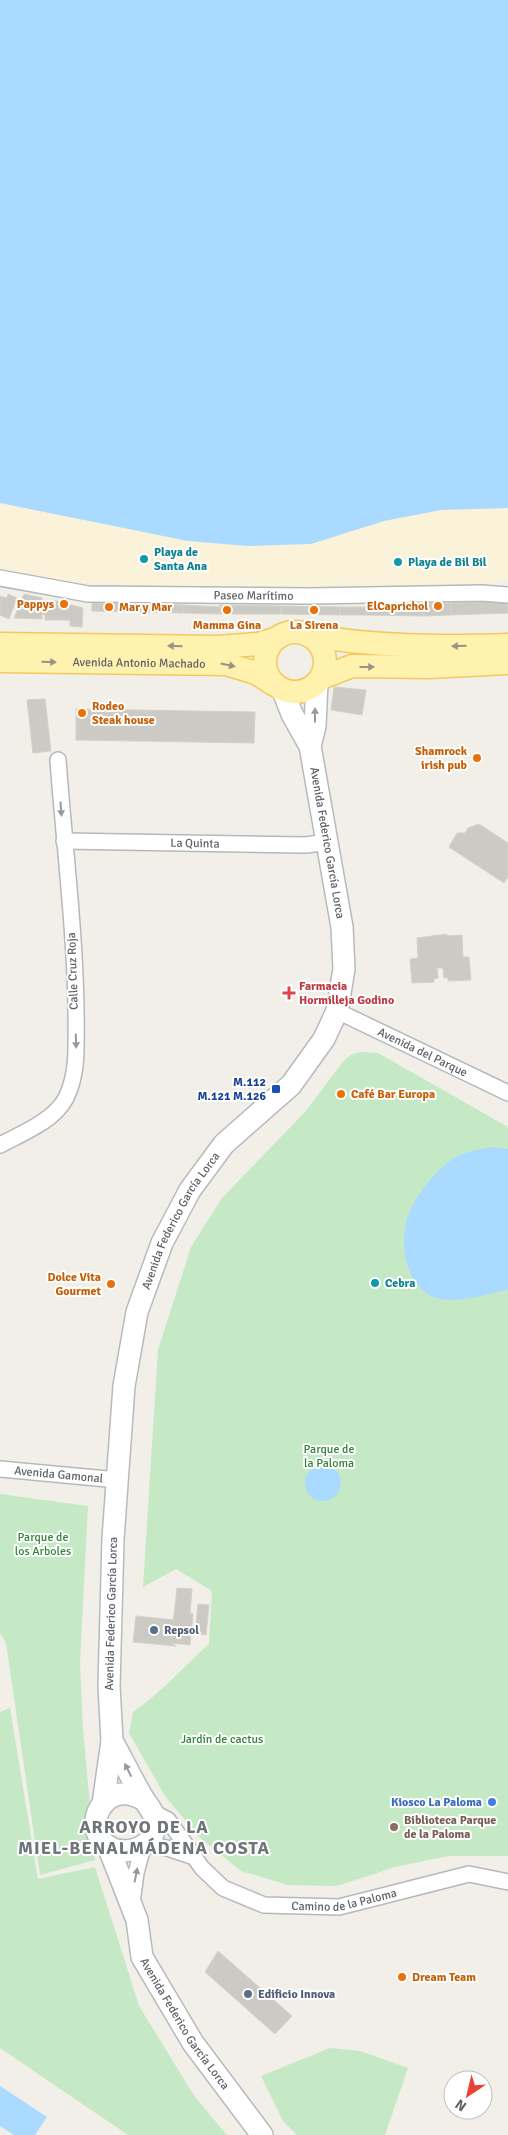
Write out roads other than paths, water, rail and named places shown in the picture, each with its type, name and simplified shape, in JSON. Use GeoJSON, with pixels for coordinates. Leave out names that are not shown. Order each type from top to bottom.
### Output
{"type":"FeatureCollection","features":[{"type":"Feature","properties":{"kind":"main road"},"geometry":{"type":"LineString","coordinates":[[508,644],[427,647],[375,645],[294,632],[275,639],[265,656],[264,666],[267,676],[281,693],[301,692],[319,681],[352,666],[428,667],[508,663]]}},
{"type":"Feature","properties":{"kind":"main road"},"geometry":{"type":"LineString","coordinates":[[308,635],[322,649],[325,658],[319,681]]}},
{"type":"Feature","properties":{"kind":"main road","name":"Avenida Antonio Machado"},"geometry":{"type":"LineString","coordinates":[[0,644],[218,647],[258,644],[275,639]]}},
{"type":"Feature","properties":{"kind":"main road","name":"Avenida Antonio Machado"},"geometry":{"type":"LineString","coordinates":[[0,661],[226,664],[256,673],[281,693]]}},
{"type":"Feature","properties":{"kind":"street","name":"Paseo Marítimo"},"geometry":{"type":"LineString","coordinates":[[0,578],[88,594],[310,596],[482,593],[508,595]]}},
{"type":"Feature","properties":{"kind":"street"},"geometry":{"type":"LineString","coordinates":[[310,746],[315,726],[319,681]]}},
{"type":"Feature","properties":{"kind":"street"},"geometry":{"type":"LineString","coordinates":[[281,693],[310,746]]}},
{"type":"Feature","properties":{"kind":"street","name":"Avenida Federico García Lorca"},"geometry":{"type":"LineString","coordinates":[[103,1804],[112,1741],[109,1686],[124,1386],[137,1312],[162,1243],[190,1190],[224,1144],[291,1085],[324,1039],[337,1011],[344,969],[343,944],[310,746]]}},
{"type":"Feature","properties":{"kind":"street","name":"Calle Cruz Roja"},"geometry":{"type":"LineString","coordinates":[[0,1145],[59,1109],[71,1087],[76,1050],[72,927],[58,760]]}},
{"type":"Feature","properties":{"kind":"street","name":"La Quinta"},"geometry":{"type":"LineString","coordinates":[[64,841],[306,845],[327,842]]}},
{"type":"Feature","properties":{"kind":"street","name":"Avenida del Parque"},"geometry":{"type":"LineString","coordinates":[[337,1011],[506,1090]]}},
{"type":"Feature","properties":{"kind":"street","name":"Avenida Gamonal"},"geometry":{"type":"LineString","coordinates":[[0,1469],[118,1480]]}},
{"type":"Feature","properties":{"kind":"street","name":"Avenida Federico García Lorca"},"geometry":{"type":"LineString","coordinates":[[112,1741],[148,1806]]}},
{"type":"Feature","properties":{"kind":"street"},"geometry":{"type":"LineString","coordinates":[[132,1903],[136,1873],[144,1845],[154,1827],[148,1806],[127,1794],[118,1794],[103,1804],[96,1820],[96,1829],[108,1846],[120,1852],[128,1852],[144,1845]]}},
{"type":"Feature","properties":{"kind":"street","name":"Camino de la Paloma"},"geometry":{"type":"LineString","coordinates":[[148,1806],[168,1820],[194,1857],[223,1888],[264,1905],[339,1907],[469,1874],[508,1882]]}},
{"type":"Feature","properties":{"kind":"street","name":"Camino de la Paloma"},"geometry":{"type":"LineString","coordinates":[[144,1845],[167,1848],[194,1857]]}},
{"type":"Feature","properties":{"kind":"street","name":"Avenida Federico García Lorca"},"geometry":{"type":"LineString","coordinates":[[108,1846],[132,1903],[137,1920],[142,1957],[193,2043],[262,2135]]}},
{"type":"Feature","properties":{"kind":"water"},"geometry":{"type":"Polygon","coordinates":[[[0,0],[508,0],[508,508],[441,510],[384,521],[311,544],[248,546],[188,541],[0,503],[0,0]]]}},
{"type":"Feature","properties":{"kind":"water"},"geometry":{"type":"Polygon","coordinates":[[[491,1147],[508,1149],[508,1290],[459,1300],[437,1298],[425,1292],[416,1283],[409,1271],[405,1258],[404,1244],[408,1216],[420,1193],[432,1178],[451,1160],[460,1155],[491,1147]]]}},
{"type":"Feature","properties":{"kind":"water"},"geometry":{"type":"Polygon","coordinates":[[[323,1465],[335,1471],[341,1483],[335,1495],[323,1501],[311,1495],[305,1483],[311,1471],[323,1465]]]}},
{"type":"Feature","properties":{"kind":"water"},"geometry":{"type":"Polygon","coordinates":[[[0,2086],[47,2117],[35,2135],[14,2135],[0,2126],[0,2086]]]}},
{"type":"Feature","properties":{"kind":"place","name":"Playa de Santa Ana"},"geometry":{"type":"Point","coordinates":[144,559]}},
{"type":"Feature","properties":{"kind":"place","name":"Playa de Bil Bil"},"geometry":{"type":"Point","coordinates":[398,562]}},
{"type":"Feature","properties":{"kind":"place","name":"Pappys"},"geometry":{"type":"Point","coordinates":[64,604]}},
{"type":"Feature","properties":{"kind":"place","name":"ElCaprichol"},"geometry":{"type":"Point","coordinates":[438,606]}},
{"type":"Feature","properties":{"kind":"place","name":"Mar y Mar"},"geometry":{"type":"Point","coordinates":[109,607]}},
{"type":"Feature","properties":{"kind":"place","name":"Mamma Gina"},"geometry":{"type":"Point","coordinates":[227,610]}},
{"type":"Feature","properties":{"kind":"place","name":"La Sirena"},"geometry":{"type":"Point","coordinates":[314,610]}},
{"type":"Feature","properties":{"kind":"place","name":"Rodeo Steak house"},"geometry":{"type":"Point","coordinates":[82,713]}},
{"type":"Feature","properties":{"kind":"place","name":"Shamrock irish pub"},"geometry":{"type":"Point","coordinates":[477,758]}},
{"type":"Feature","properties":{"kind":"place","name":"Farmacia Hormilleja Godino"},"geometry":{"type":"Point","coordinates":[289,993]}},
{"type":"Feature","properties":{"kind":"place","name":"M.112 M.121 M.126"},"geometry":{"type":"Point","coordinates":[276,1089]}},
{"type":"Feature","properties":{"kind":"place","name":"Café Bar Europa"},"geometry":{"type":"Point","coordinates":[341,1094]}},
{"type":"Feature","properties":{"kind":"place","name":"Cebra"},"geometry":{"type":"Point","coordinates":[375,1283]}},
{"type":"Feature","properties":{"kind":"place","name":"Dolce Vita Gourmet"},"geometry":{"type":"Point","coordinates":[111,1284]}},
{"type":"Feature","properties":{"kind":"place","name":"Repsol"},"geometry":{"type":"Point","coordinates":[154,1630]}},
{"type":"Feature","properties":{"kind":"place","name":"Kiosco La Paloma"},"geometry":{"type":"Point","coordinates":[492,1802]}},
{"type":"Feature","properties":{"kind":"place","name":"Biblioteca Parque de la Paloma"},"geometry":{"type":"Point","coordinates":[394,1827]}},
{"type":"Feature","properties":{"kind":"place","name":"Dream Team"},"geometry":{"type":"Point","coordinates":[402,1977]}},
{"type":"Feature","properties":{"kind":"place","name":"Edificio Innova"},"geometry":{"type":"Point","coordinates":[248,1994]}},
{"type":"Feature","properties":{"kind":"district","name":"ARROYO DE LA MIEL-BENALMÁDENA COSTA"},"geometry":{"type":"Point","coordinates":[144,1837]}},
{"type":"Feature","properties":{"kind":"park label","name":"Parque de la Paloma"},"geometry":{"type":"Point","coordinates":[329,1456]}},
{"type":"Feature","properties":{"kind":"park label","name":"Parque de los Arboles"},"geometry":{"type":"Point","coordinates":[43,1544]}},
{"type":"Feature","properties":{"kind":"park label","name":"Jardín de cactus"},"geometry":{"type":"Point","coordinates":[222,1739]}}]}
